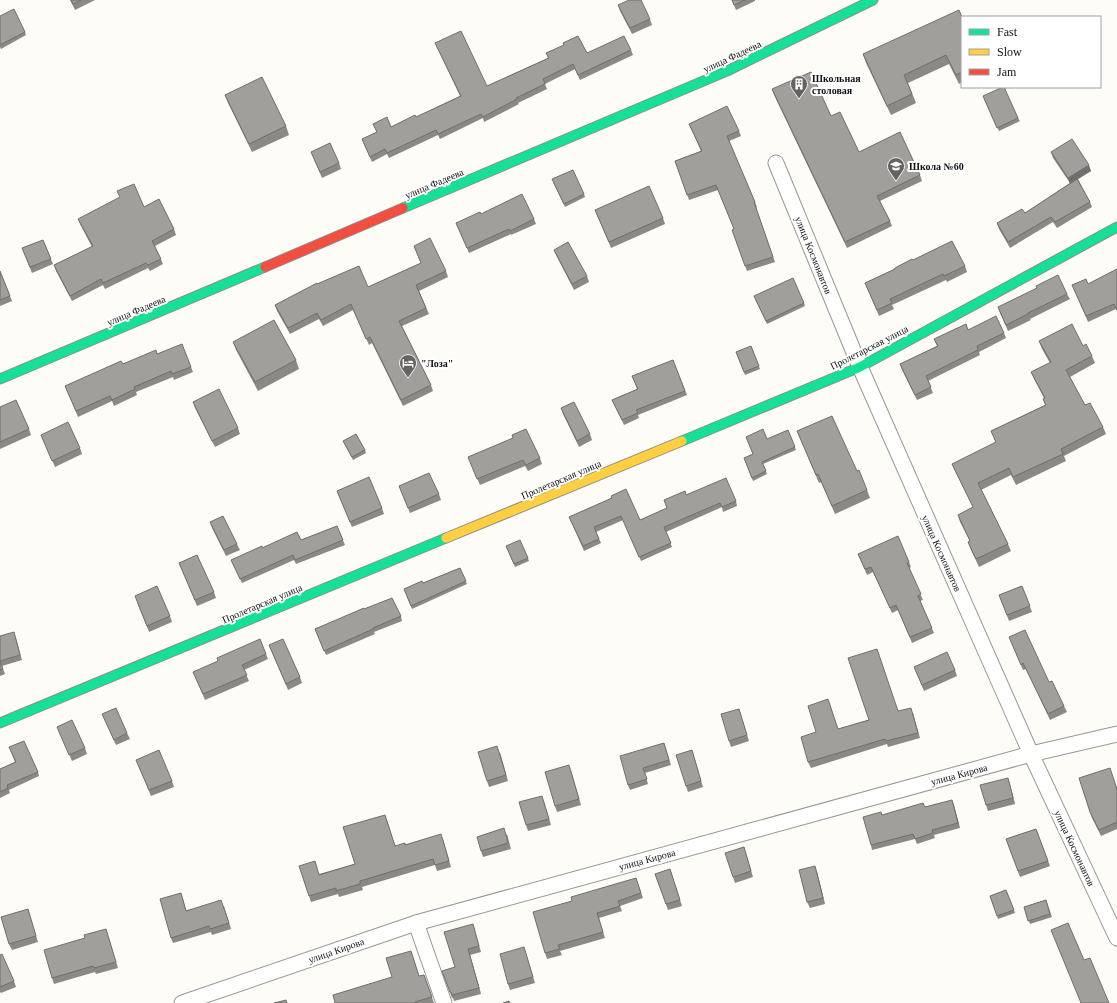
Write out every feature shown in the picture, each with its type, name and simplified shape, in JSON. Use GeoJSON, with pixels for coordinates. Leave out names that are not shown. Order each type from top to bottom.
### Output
{"type":"FeatureCollection","features":[{"type":"Feature","properties":{"kind":"street","name":"улица Фадеева"},"geometry":{"type":"LineString","coordinates":[[0,380],[727,71],[873,0]]}},
{"type":"Feature","properties":{"kind":"street","name":"улица Космонавтов"},"geometry":{"type":"LineString","coordinates":[[776,163],[860,367],[1031,754],[1117,938]]}},
{"type":"Feature","properties":{"kind":"street","name":"Пролетарская улица"},"geometry":{"type":"LineString","coordinates":[[0,723],[860,367],[1117,227]]}},
{"type":"Feature","properties":{"kind":"street","name":"улица Кирова"},"geometry":{"type":"LineString","coordinates":[[182,1003],[416,923],[1031,754],[1117,734]]}},
{"type":"Feature","properties":{"kind":"street"},"geometry":{"type":"LineString","coordinates":[[416,923],[444,1003]]}},
{"type":"Feature","properties":{"kind":"building"},"geometry":{"type":"Polygon","coordinates":[[[71,0],[81,0],[73,4],[71,0]]]}},
{"type":"Feature","properties":{"kind":"building"},"geometry":{"type":"Polygon","coordinates":[[[629,0],[641,0],[650,19],[630,28],[618,5],[629,0]]]}},
{"type":"Feature","properties":{"kind":"building"},"geometry":{"type":"Polygon","coordinates":[[[732,0],[745,0],[734,5],[732,0]]]}},
{"type":"Feature","properties":{"kind":"building"},"geometry":{"type":"Polygon","coordinates":[[[14,9],[25,32],[0,45],[0,16],[14,9]]]}},
{"type":"Feature","properties":{"kind":"building"},"geometry":{"type":"Polygon","coordinates":[[[959,10],[962,16],[961,72],[956,75],[946,55],[904,75],[912,94],[887,106],[863,54],[959,10]]]}},
{"type":"Feature","properties":{"kind":"building"},"geometry":{"type":"Polygon","coordinates":[[[461,31],[487,86],[549,58],[546,53],[564,45],[563,43],[578,36],[587,53],[624,36],[631,50],[578,75],[573,64],[543,79],[545,84],[516,98],[517,99],[483,117],[481,114],[438,134],[436,130],[387,153],[385,149],[370,157],[362,139],[377,132],[373,124],[387,117],[391,127],[415,115],[416,117],[461,96],[435,43],[461,31]]]}},
{"type":"Feature","properties":{"kind":"building"},"geometry":{"type":"Polygon","coordinates":[[[811,72],[831,116],[840,112],[859,152],[900,132],[920,175],[877,196],[890,221],[845,242],[772,89],[811,72]]]}},
{"type":"Feature","properties":{"kind":"building"},"geometry":{"type":"Polygon","coordinates":[[[262,77],[286,126],[249,144],[225,95],[262,77]]]}},
{"type":"Feature","properties":{"kind":"building"},"geometry":{"type":"Polygon","coordinates":[[[1001,88],[1004,88],[1018,118],[997,128],[983,96],[1001,88]]]}},
{"type":"Feature","properties":{"kind":"building"},"geometry":{"type":"Polygon","coordinates":[[[727,106],[739,131],[727,136],[755,202],[773,257],[745,266],[732,230],[734,229],[716,185],[687,195],[675,161],[702,151],[689,124],[727,106]]]}},
{"type":"Feature","properties":{"kind":"building"},"geometry":{"type":"Polygon","coordinates":[[[1072,139],[1089,165],[1068,178],[1051,152],[1072,139]]]}},
{"type":"Feature","properties":{"kind":"building"},"geometry":{"type":"Polygon","coordinates":[[[330,143],[339,163],[320,172],[311,152],[330,143]]]}},
{"type":"Feature","properties":{"kind":"building"},"geometry":{"type":"Polygon","coordinates":[[[573,170],[584,194],[564,204],[552,179],[573,170]]]}},
{"type":"Feature","properties":{"kind":"building"},"geometry":{"type":"Polygon","coordinates":[[[1077,179],[1090,202],[1055,222],[1051,217],[1008,242],[997,223],[1022,209],[1025,213],[1077,179]]]}},
{"type":"Feature","properties":{"kind":"building"},"geometry":{"type":"Polygon","coordinates":[[[134,184],[144,207],[159,199],[174,229],[152,241],[161,259],[148,265],[146,263],[103,283],[101,279],[70,296],[54,265],[93,246],[78,219],[120,197],[117,191],[134,184]]]}},
{"type":"Feature","properties":{"kind":"building"},"geometry":{"type":"Polygon","coordinates":[[[649,186],[663,218],[609,242],[595,210],[649,186]]]}},
{"type":"Feature","properties":{"kind":"building"},"geometry":{"type":"Polygon","coordinates":[[[522,194],[534,219],[510,231],[509,229],[467,248],[456,223],[480,212],[481,214],[522,194]]]}},
{"type":"Feature","properties":{"kind":"building"},"geometry":{"type":"Polygon","coordinates":[[[430,238],[446,271],[416,285],[426,308],[399,321],[431,385],[401,400],[370,337],[366,339],[351,304],[321,320],[317,313],[288,328],[275,305],[317,283],[359,266],[368,287],[421,263],[414,246],[430,238]]]}},
{"type":"Feature","properties":{"kind":"building"},"geometry":{"type":"Polygon","coordinates":[[[43,240],[51,259],[30,267],[22,248],[43,240]]]}},
{"type":"Feature","properties":{"kind":"building"},"geometry":{"type":"Polygon","coordinates":[[[952,241],[965,266],[944,276],[943,274],[890,299],[892,303],[877,310],[865,283],[952,241]]]}},
{"type":"Feature","properties":{"kind":"building"},"geometry":{"type":"Polygon","coordinates":[[[568,242],[587,276],[572,284],[554,250],[568,242]]]}},
{"type":"Feature","properties":{"kind":"building"},"geometry":{"type":"Polygon","coordinates":[[[1117,269],[1117,310],[1114,304],[1086,316],[1072,285],[1086,279],[1088,284],[1117,269]]]}},
{"type":"Feature","properties":{"kind":"building"},"geometry":{"type":"Polygon","coordinates":[[[0,271],[10,296],[0,300],[0,271]]]}},
{"type":"Feature","properties":{"kind":"building"},"geometry":{"type":"Polygon","coordinates":[[[1058,275],[1067,294],[1006,325],[998,307],[1037,288],[1036,286],[1058,275]]]}},
{"type":"Feature","properties":{"kind":"building"},"geometry":{"type":"Polygon","coordinates":[[[793,278],[804,303],[766,321],[754,296],[793,278]]]}},
{"type":"Feature","properties":{"kind":"building"},"geometry":{"type":"Polygon","coordinates":[[[996,316],[1004,333],[977,346],[978,350],[926,376],[931,387],[915,395],[900,364],[938,346],[934,339],[966,324],[968,330],[996,316]]]}},
{"type":"Feature","properties":{"kind":"building"},"geometry":{"type":"Polygon","coordinates":[[[274,320],[296,360],[255,382],[233,342],[274,320]]]}},
{"type":"Feature","properties":{"kind":"building"},"geometry":{"type":"Polygon","coordinates":[[[1072,324],[1083,346],[1086,344],[1092,356],[1066,370],[1085,405],[1090,403],[1103,427],[1061,449],[1063,454],[1013,477],[1009,468],[978,483],[1008,544],[976,559],[968,542],[970,541],[958,515],[973,507],[952,464],[996,442],[991,431],[1046,405],[1043,399],[1045,398],[1031,372],[1051,362],[1039,341],[1072,324]]]}},
{"type":"Feature","properties":{"kind":"building"},"geometry":{"type":"Polygon","coordinates":[[[182,344],[191,367],[172,374],[171,371],[134,387],[135,389],[112,400],[110,396],[76,411],[65,386],[121,361],[123,364],[156,350],[157,354],[182,344]]]}},
{"type":"Feature","properties":{"kind":"building"},"geometry":{"type":"Polygon","coordinates":[[[751,346],[759,366],[744,372],[736,352],[751,346]]]}},
{"type":"Feature","properties":{"kind":"building"},"geometry":{"type":"Polygon","coordinates":[[[673,360],[685,391],[636,410],[638,413],[622,420],[612,400],[638,389],[632,376],[673,360]]]}},
{"type":"Feature","properties":{"kind":"building"},"geometry":{"type":"Polygon","coordinates":[[[219,389],[238,428],[212,441],[193,402],[219,389]]]}},
{"type":"Feature","properties":{"kind":"building"},"geometry":{"type":"Polygon","coordinates":[[[16,400],[29,429],[0,442],[0,407],[16,400]]]}},
{"type":"Feature","properties":{"kind":"building"},"geometry":{"type":"Polygon","coordinates":[[[574,402],[590,434],[577,441],[561,408],[574,402]]]}},
{"type":"Feature","properties":{"kind":"building"},"geometry":{"type":"Polygon","coordinates":[[[832,416],[857,471],[859,470],[867,490],[832,506],[818,474],[816,475],[797,431],[832,416]]]}},
{"type":"Feature","properties":{"kind":"building"},"geometry":{"type":"Polygon","coordinates":[[[68,422],[80,448],[52,461],[41,435],[68,422]]]}},
{"type":"Feature","properties":{"kind":"building"},"geometry":{"type":"Polygon","coordinates":[[[526,429],[540,458],[526,465],[523,460],[477,479],[468,457],[513,438],[512,435],[526,429]]]}},
{"type":"Feature","properties":{"kind":"building"},"geometry":{"type":"Polygon","coordinates":[[[763,429],[767,439],[788,430],[795,447],[762,462],[766,471],[752,478],[744,458],[753,454],[746,437],[763,429]]]}},
{"type":"Feature","properties":{"kind":"building"},"geometry":{"type":"Polygon","coordinates":[[[356,434],[365,450],[352,457],[343,441],[356,434]]]}},
{"type":"Feature","properties":{"kind":"building"},"geometry":{"type":"Polygon","coordinates":[[[429,473],[439,494],[408,508],[399,486],[429,473]]]}},
{"type":"Feature","properties":{"kind":"building"},"geometry":{"type":"Polygon","coordinates":[[[369,477],[382,508],[350,522],[337,491],[369,477]]]}},
{"type":"Feature","properties":{"kind":"building"},"geometry":{"type":"Polygon","coordinates":[[[726,478],[736,501],[722,507],[720,503],[664,527],[671,543],[639,557],[621,516],[594,527],[599,539],[583,546],[569,517],[612,498],[611,496],[626,489],[640,520],[667,508],[664,500],[685,491],[686,495],[726,478]]]}},
{"type":"Feature","properties":{"kind":"building"},"geometry":{"type":"Polygon","coordinates":[[[223,516],[237,544],[224,550],[210,522],[223,516]]]}},
{"type":"Feature","properties":{"kind":"building"},"geometry":{"type":"Polygon","coordinates":[[[337,526],[343,540],[295,560],[293,555],[240,579],[231,560],[297,532],[301,540],[337,526]]]}},
{"type":"Feature","properties":{"kind":"building"},"geometry":{"type":"Polygon","coordinates":[[[898,536],[909,562],[907,563],[921,594],[918,596],[932,628],[910,637],[896,605],[890,608],[871,567],[865,569],[858,554],[898,536]]]}},
{"type":"Feature","properties":{"kind":"building"},"geometry":{"type":"Polygon","coordinates":[[[520,540],[528,558],[514,564],[506,546],[520,540]]]}},
{"type":"Feature","properties":{"kind":"building"},"geometry":{"type":"Polygon","coordinates":[[[197,555],[214,592],[195,600],[179,563],[197,555]]]}},
{"type":"Feature","properties":{"kind":"building"},"geometry":{"type":"Polygon","coordinates":[[[460,568],[466,581],[411,606],[404,589],[460,568]]]}},
{"type":"Feature","properties":{"kind":"building"},"geometry":{"type":"Polygon","coordinates":[[[157,586],[170,616],[147,626],[135,596],[157,586]]]}},
{"type":"Feature","properties":{"kind":"building"},"geometry":{"type":"Polygon","coordinates":[[[1022,586],[1030,606],[1007,615],[999,595],[1022,586]]]}},
{"type":"Feature","properties":{"kind":"building"},"geometry":{"type":"Polygon","coordinates":[[[392,598],[401,616],[324,651],[315,629],[392,598]]]}},
{"type":"Feature","properties":{"kind":"building"},"geometry":{"type":"Polygon","coordinates":[[[1025,630],[1049,682],[1052,681],[1064,706],[1048,714],[1023,663],[1021,665],[1009,637],[1025,630]]]}},
{"type":"Feature","properties":{"kind":"building"},"geometry":{"type":"Polygon","coordinates":[[[14,632],[20,655],[0,661],[0,636],[14,632]]]}},
{"type":"Feature","properties":{"kind":"building"},"geometry":{"type":"Polygon","coordinates":[[[260,639],[266,654],[242,665],[247,675],[203,694],[193,672],[218,661],[217,658],[260,639]]]}},
{"type":"Feature","properties":{"kind":"building"},"geometry":{"type":"Polygon","coordinates":[[[283,639],[300,677],[286,684],[269,645],[283,639]]]}},
{"type":"Feature","properties":{"kind":"building"},"geometry":{"type":"Polygon","coordinates":[[[877,649],[898,711],[911,708],[918,733],[886,741],[885,739],[808,762],[801,737],[816,732],[808,706],[828,699],[838,729],[869,720],[848,658],[877,649]]]}},
{"type":"Feature","properties":{"kind":"building"},"geometry":{"type":"Polygon","coordinates":[[[947,652],[955,670],[922,685],[914,667],[947,652]]]}},
{"type":"Feature","properties":{"kind":"building"},"geometry":{"type":"Polygon","coordinates":[[[0,661],[3,669],[0,670],[0,661]]]}},
{"type":"Feature","properties":{"kind":"building"},"geometry":{"type":"Polygon","coordinates":[[[116,708],[127,733],[114,740],[102,714],[116,708]]]}},
{"type":"Feature","properties":{"kind":"building"},"geometry":{"type":"Polygon","coordinates":[[[739,709],[747,735],[729,741],[721,714],[739,709]]]}},
{"type":"Feature","properties":{"kind":"building"},"geometry":{"type":"Polygon","coordinates":[[[72,720],[85,748],[69,755],[57,727],[72,720]]]}},
{"type":"Feature","properties":{"kind":"building"},"geometry":{"type":"Polygon","coordinates":[[[24,741],[38,772],[7,785],[8,788],[0,792],[0,769],[16,762],[9,747],[24,741]]]}},
{"type":"Feature","properties":{"kind":"building"},"geometry":{"type":"Polygon","coordinates":[[[664,743],[669,760],[643,768],[647,779],[628,785],[620,756],[664,743]]]}},
{"type":"Feature","properties":{"kind":"building"},"geometry":{"type":"Polygon","coordinates":[[[497,746],[506,775],[487,781],[478,752],[497,746]]]}},
{"type":"Feature","properties":{"kind":"building"},"geometry":{"type":"Polygon","coordinates":[[[159,750],[172,781],[149,790],[136,760],[159,750]]]}},
{"type":"Feature","properties":{"kind":"building"},"geometry":{"type":"Polygon","coordinates":[[[692,750],[701,781],[686,786],[676,755],[692,750]]]}},
{"type":"Feature","properties":{"kind":"building"},"geometry":{"type":"Polygon","coordinates":[[[569,765],[579,799],[555,806],[545,772],[569,765]]]}},
{"type":"Feature","properties":{"kind":"building"},"geometry":{"type":"Polygon","coordinates":[[[1110,768],[1117,789],[1117,822],[1099,830],[1090,812],[1079,778],[1110,768]]]}},
{"type":"Feature","properties":{"kind":"building"},"geometry":{"type":"Polygon","coordinates":[[[1008,778],[1013,798],[986,805],[980,785],[1008,778]]]}},
{"type":"Feature","properties":{"kind":"building"},"geometry":{"type":"Polygon","coordinates":[[[542,796],[549,819],[526,825],[519,802],[542,796]]]}},
{"type":"Feature","properties":{"kind":"building"},"geometry":{"type":"Polygon","coordinates":[[[952,800],[958,823],[932,830],[933,833],[915,839],[913,834],[871,845],[863,817],[881,812],[882,815],[923,803],[925,807],[952,800]]]}},
{"type":"Feature","properties":{"kind":"building"},"geometry":{"type":"Polygon","coordinates":[[[385,815],[395,846],[405,843],[405,845],[441,834],[449,861],[435,865],[433,859],[360,881],[360,884],[336,891],[336,888],[309,896],[299,866],[315,861],[319,875],[355,864],[343,827],[385,815]]]}},
{"type":"Feature","properties":{"kind":"building"},"geometry":{"type":"Polygon","coordinates":[[[504,828],[508,843],[481,851],[477,837],[504,828]]]}},
{"type":"Feature","properties":{"kind":"building"},"geometry":{"type":"Polygon","coordinates":[[[1036,829],[1048,861],[1018,871],[1006,839],[1036,829]]]}},
{"type":"Feature","properties":{"kind":"building"},"geometry":{"type":"Polygon","coordinates":[[[744,847],[751,871],[733,877],[725,853],[744,847]]]}},
{"type":"Feature","properties":{"kind":"building"},"geometry":{"type":"Polygon","coordinates":[[[815,866],[823,898],[807,902],[799,870],[815,866]]]}},
{"type":"Feature","properties":{"kind":"building"},"geometry":{"type":"Polygon","coordinates":[[[670,869],[680,900],[666,904],[655,874],[670,869]]]}},
{"type":"Feature","properties":{"kind":"building"},"geometry":{"type":"Polygon","coordinates":[[[636,878],[641,893],[618,901],[620,906],[597,913],[603,932],[558,945],[560,949],[545,953],[533,912],[572,901],[571,897],[636,878]]]}},
{"type":"Feature","properties":{"kind":"building"},"geometry":{"type":"Polygon","coordinates":[[[1006,890],[1014,910],[997,916],[990,896],[1006,890]]]}},
{"type":"Feature","properties":{"kind":"building"},"geometry":{"type":"Polygon","coordinates":[[[181,893],[186,911],[221,900],[229,923],[210,929],[209,926],[171,938],[160,899],[181,893]]]}},
{"type":"Feature","properties":{"kind":"building"},"geometry":{"type":"Polygon","coordinates":[[[1046,900],[1050,914],[1028,921],[1024,907],[1046,900]]]}},
{"type":"Feature","properties":{"kind":"building"},"geometry":{"type":"Polygon","coordinates":[[[28,909],[36,936],[9,944],[1,917],[28,909]]]}},
{"type":"Feature","properties":{"kind":"building"},"geometry":{"type":"Polygon","coordinates":[[[1068,923],[1084,960],[1090,958],[1109,1003],[1081,1003],[1051,930],[1068,923]]]}},
{"type":"Feature","properties":{"kind":"building"},"geometry":{"type":"Polygon","coordinates":[[[473,924],[479,946],[468,949],[479,988],[452,995],[442,971],[455,967],[444,932],[473,924]]]}},
{"type":"Feature","properties":{"kind":"building"},"geometry":{"type":"Polygon","coordinates":[[[106,929],[116,962],[94,968],[93,966],[52,978],[44,950],[85,938],[84,935],[106,929]]]}},
{"type":"Feature","properties":{"kind":"building"},"geometry":{"type":"Polygon","coordinates":[[[524,947],[533,977],[508,984],[500,954],[524,947]]]}},
{"type":"Feature","properties":{"kind":"building"},"geometry":{"type":"Polygon","coordinates":[[[411,951],[419,976],[424,975],[432,997],[415,1003],[335,1003],[333,995],[392,977],[386,958],[411,951]]]}},
{"type":"Feature","properties":{"kind":"building"},"geometry":{"type":"Polygon","coordinates":[[[2,954],[14,981],[0,987],[0,955],[2,954]]]}},
{"type":"Feature","properties":{"kind":"building"},"geometry":{"type":"Polygon","coordinates":[[[286,1000],[287,1003],[274,1003],[286,1000]]]}},
{"type":"Feature","properties":{"kind":"traffic: fast"},"geometry":{"type":"LineString","coordinates":[[403,208],[727,71],[873,0]]}},
{"type":"Feature","properties":{"kind":"traffic: fast"},"geometry":{"type":"LineString","coordinates":[[682,441],[860,367],[1117,227]]}},
{"type":"Feature","properties":{"kind":"traffic: fast"},"geometry":{"type":"LineString","coordinates":[[0,379],[265,267]]}},
{"type":"Feature","properties":{"kind":"traffic: fast"},"geometry":{"type":"LineString","coordinates":[[0,723],[446,538]]}},
{"type":"Feature","properties":{"kind":"traffic: slow"},"geometry":{"type":"LineString","coordinates":[[446,538],[682,441]]}},
{"type":"Feature","properties":{"kind":"traffic: jam"},"geometry":{"type":"LineString","coordinates":[[265,267],[403,208]]}},
{"type":"Feature","properties":{"kind":"place","name":"Школьная столовая"},"geometry":{"type":"Point","coordinates":[799,99]}},
{"type":"Feature","properties":{"kind":"place","name":"Школа №60"},"geometry":{"type":"Point","coordinates":[896,181]}},
{"type":"Feature","properties":{"kind":"place","name":"\"Лоза\""},"geometry":{"type":"Point","coordinates":[408,378]}}]}
